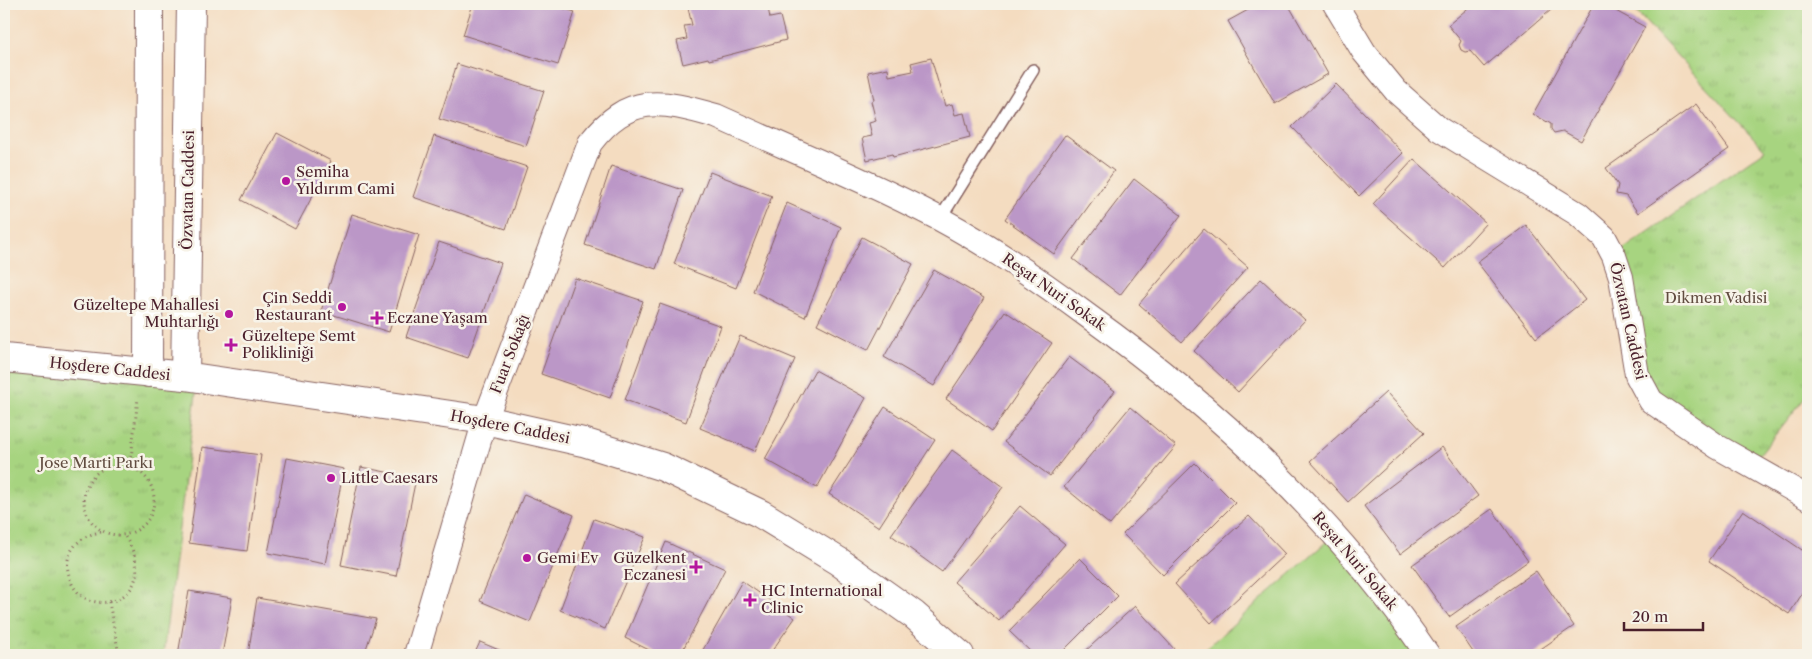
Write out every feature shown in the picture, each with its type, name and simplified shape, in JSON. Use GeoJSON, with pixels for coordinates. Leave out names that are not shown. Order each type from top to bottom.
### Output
{"type":"FeatureCollection","features":[{"type":"Feature","properties":{"kind":"main road"},"geometry":{"type":"LineString","coordinates":[[145,373],[149,4]]}},
{"type":"Feature","properties":{"kind":"main road","name":"Özvatan Caddesi"},"geometry":{"type":"LineString","coordinates":[[186,376],[191,4]]}},
{"type":"Feature","properties":{"kind":"main road","name":"Hoşdere Caddesi"},"geometry":{"type":"LineString","coordinates":[[7,356],[145,373],[186,376],[485,420],[583,442],[663,467],[761,514],[846,567],[914,615],[960,655]]}},
{"type":"Feature","properties":{"kind":"street","name":"Özvatan Caddesi"},"geometry":{"type":"LineString","coordinates":[[1334,4],[1364,52],[1396,91],[1439,128],[1578,214],[1604,238],[1614,256],[1621,277],[1637,375],[1651,401],[1718,447],[1808,498]]}},
{"type":"Feature","properties":{"kind":"street","name":"Reşat Nuri Sokak"},"geometry":{"type":"LineString","coordinates":[[590,143],[606,123],[625,110],[656,103],[685,107],[716,116],[940,219],[1004,257],[1145,357],[1231,428],[1297,493],[1354,558],[1406,623],[1428,655]]}},
{"type":"Feature","properties":{"kind":"street","name":"Fuar Sokağı"},"geometry":{"type":"LineString","coordinates":[[416,655],[485,420],[590,143]]}},
{"type":"Feature","properties":{"kind":"lane"},"geometry":{"type":"LineString","coordinates":[[940,219],[1033,70]]}},
{"type":"Feature","properties":{"kind":"path"},"geometry":{"type":"LineString","coordinates":[[130,467],[145,373]]}},
{"type":"Feature","properties":{"kind":"path"},"geometry":{"type":"LineString","coordinates":[[102,532],[92,524],[86,514],[83,502],[84,491],[89,480],[102,469],[119,465],[130,467],[140,472],[148,481],[153,491],[154,503],[152,514],[145,524],[136,532],[124,535],[102,532],[92,533],[73,547],[68,558],[67,570],[70,581],[76,591],[86,598],[97,602],[109,602],[120,598],[129,591],[136,581],[138,570],[137,558],[124,535]]}},
{"type":"Feature","properties":{"kind":"path"},"geometry":{"type":"LineString","coordinates":[[109,602],[118,655]]}},
{"type":"Feature","properties":{"kind":"green space","name":"Dikmen Vadisi"},"geometry":{"type":"Polygon","coordinates":[[[1629,4],[1808,4],[1808,394],[1750,466],[1651,401],[1614,256],[1765,150],[1629,4]]]}},
{"type":"Feature","properties":{"kind":"green space","name":"Jose Marti Parkı"},"geometry":{"type":"Polygon","coordinates":[[[11,358],[198,378],[163,655],[4,655],[4,473],[11,358]]]}},
{"type":"Feature","properties":{"kind":"green space"},"geometry":{"type":"Polygon","coordinates":[[[1334,535],[1428,655],[1205,655],[1202,652],[1334,535]]]}},
{"type":"Feature","properties":{"kind":"building"},"geometry":{"type":"Polygon","coordinates":[[[473,4],[549,4],[575,12],[558,65],[463,35],[473,4]]]}},
{"type":"Feature","properties":{"kind":"building"},"geometry":{"type":"Polygon","coordinates":[[[687,4],[759,4],[761,9],[768,8],[770,18],[780,16],[786,40],[709,60],[708,58],[683,64],[677,41],[687,39],[684,26],[692,25],[687,4]]]}},
{"type":"Feature","properties":{"kind":"building"},"geometry":{"type":"Polygon","coordinates":[[[1259,4],[1288,4],[1328,74],[1275,104],[1228,21],[1259,4]]]}},
{"type":"Feature","properties":{"kind":"building"},"geometry":{"type":"Polygon","coordinates":[[[1473,4],[1558,4],[1484,67],[1470,51],[1465,52],[1461,50],[1459,45],[1461,41],[1448,25],[1473,4]]]}},
{"type":"Feature","properties":{"kind":"building"},"geometry":{"type":"Polygon","coordinates":[[[1594,4],[1603,4],[1645,27],[1581,141],[1563,131],[1554,133],[1551,129],[1551,124],[1533,114],[1594,4]]]}},
{"type":"Feature","properties":{"kind":"building"},"geometry":{"type":"Polygon","coordinates":[[[931,58],[945,106],[952,104],[955,115],[964,113],[970,137],[893,157],[892,154],[867,160],[862,138],[872,136],[869,123],[876,121],[871,101],[874,100],[868,72],[888,68],[889,76],[913,71],[911,63],[931,58]]]}},
{"type":"Feature","properties":{"kind":"building"},"geometry":{"type":"Polygon","coordinates":[[[457,64],[544,91],[526,146],[439,119],[457,64]]]}},
{"type":"Feature","properties":{"kind":"building"},"geometry":{"type":"Polygon","coordinates":[[[1336,84],[1403,153],[1359,196],[1292,127],[1336,84]]]}},
{"type":"Feature","properties":{"kind":"building"},"geometry":{"type":"Polygon","coordinates":[[[1696,104],[1729,149],[1638,213],[1626,196],[1616,194],[1618,185],[1606,168],[1696,104]]]}},
{"type":"Feature","properties":{"kind":"building","name":"Semiha Yıldırım Cami"},"geometry":{"type":"Polygon","coordinates":[[[277,133],[331,161],[295,229],[241,200],[277,133]]]}},
{"type":"Feature","properties":{"kind":"building"},"geometry":{"type":"Polygon","coordinates":[[[1065,135],[1114,171],[1054,254],[1005,219],[1065,135]]]}},
{"type":"Feature","properties":{"kind":"building"},"geometry":{"type":"Polygon","coordinates":[[[434,136],[527,167],[506,229],[413,197],[434,136]]]}},
{"type":"Feature","properties":{"kind":"building"},"geometry":{"type":"Polygon","coordinates":[[[1414,159],[1486,223],[1445,268],[1373,204],[1414,159]]]}},
{"type":"Feature","properties":{"kind":"building"},"geometry":{"type":"Polygon","coordinates":[[[611,166],[683,190],[656,269],[585,245],[611,166]]]}},
{"type":"Feature","properties":{"kind":"building"},"geometry":{"type":"Polygon","coordinates":[[[710,172],[772,196],[736,288],[674,264],[710,172]]]}},
{"type":"Feature","properties":{"kind":"building"},"geometry":{"type":"Polygon","coordinates":[[[1134,179],[1181,215],[1120,295],[1073,259],[1134,179]]]}},
{"type":"Feature","properties":{"kind":"building"},"geometry":{"type":"Polygon","coordinates":[[[787,203],[841,227],[805,317],[753,291],[787,203]]]}},
{"type":"Feature","properties":{"kind":"building"},"geometry":{"type":"Polygon","coordinates":[[[352,214],[419,235],[389,332],[321,311],[352,214]]]}},
{"type":"Feature","properties":{"kind":"building"},"geometry":{"type":"Polygon","coordinates":[[[1526,225],[1585,300],[1536,338],[1477,262],[1526,225]]]}},
{"type":"Feature","properties":{"kind":"building"},"geometry":{"type":"Polygon","coordinates":[[[1204,229],[1248,267],[1182,342],[1139,304],[1204,229]]]}},
{"type":"Feature","properties":{"kind":"building"},"geometry":{"type":"Polygon","coordinates":[[[862,237],[913,264],[868,350],[817,324],[862,237]]]}},
{"type":"Feature","properties":{"kind":"building"},"geometry":{"type":"Polygon","coordinates":[[[439,242],[501,263],[468,358],[406,337],[439,242]]]}},
{"type":"Feature","properties":{"kind":"building"},"geometry":{"type":"Polygon","coordinates":[[[934,270],[984,298],[934,386],[884,357],[934,270]]]}},
{"type":"Feature","properties":{"kind":"building"},"geometry":{"type":"Polygon","coordinates":[[[575,278],[643,301],[610,398],[541,374],[575,278]]]}},
{"type":"Feature","properties":{"kind":"building"},"geometry":{"type":"Polygon","coordinates":[[[1261,279],[1305,320],[1238,392],[1194,351],[1261,279]]]}},
{"type":"Feature","properties":{"kind":"building"},"geometry":{"type":"Polygon","coordinates":[[[660,304],[721,326],[686,422],[625,400],[660,304]]]}},
{"type":"Feature","properties":{"kind":"building"},"geometry":{"type":"Polygon","coordinates":[[[1005,311],[1052,343],[992,431],[946,399],[1005,311]]]}},
{"type":"Feature","properties":{"kind":"building"},"geometry":{"type":"Polygon","coordinates":[[[740,336],[795,359],[755,451],[700,428],[740,336]]]}},
{"type":"Feature","properties":{"kind":"building"},"geometry":{"type":"Polygon","coordinates":[[[1069,357],[1115,391],[1050,476],[1004,442],[1069,357]]]}},
{"type":"Feature","properties":{"kind":"building"},"geometry":{"type":"Polygon","coordinates":[[[815,370],[866,398],[817,488],[765,459],[815,370]]]}},
{"type":"Feature","properties":{"kind":"building"},"geometry":{"type":"Polygon","coordinates":[[[1386,392],[1424,433],[1348,502],[1310,461],[1386,392]]]}},
{"type":"Feature","properties":{"kind":"building"},"geometry":{"type":"Polygon","coordinates":[[[885,407],[935,440],[879,527],[829,494],[885,407]]]}},
{"type":"Feature","properties":{"kind":"building"},"geometry":{"type":"Polygon","coordinates":[[[1130,407],[1176,446],[1110,525],[1064,487],[1130,407]]]}},
{"type":"Feature","properties":{"kind":"building"},"geometry":{"type":"Polygon","coordinates":[[[202,447],[261,455],[247,551],[189,543],[202,447]]]}},
{"type":"Feature","properties":{"kind":"building"},"geometry":{"type":"Polygon","coordinates":[[[1442,447],[1478,496],[1400,554],[1364,506],[1442,447]]]}},
{"type":"Feature","properties":{"kind":"building"},"geometry":{"type":"Polygon","coordinates":[[[952,450],[1003,487],[942,572],[891,535],[952,450]]]}},
{"type":"Feature","properties":{"kind":"building"},"geometry":{"type":"Polygon","coordinates":[[[287,458],[344,469],[325,564],[268,553],[287,458]]]}},
{"type":"Feature","properties":{"kind":"building"},"geometry":{"type":"Polygon","coordinates":[[[1195,463],[1235,503],[1163,575],[1123,534],[1195,463]]]}},
{"type":"Feature","properties":{"kind":"building"},"geometry":{"type":"Polygon","coordinates":[[[361,467],[416,478],[396,576],[341,565],[361,467]]]}},
{"type":"Feature","properties":{"kind":"building","name":"Gemi Ev"},"geometry":{"type":"Polygon","coordinates":[[[524,494],[574,515],[530,622],[480,601],[524,494]]]}},
{"type":"Feature","properties":{"kind":"building"},"geometry":{"type":"Polygon","coordinates":[[[1020,506],[1065,544],[999,621],[954,582],[1020,506]]]}},
{"type":"Feature","properties":{"kind":"building"},"geometry":{"type":"Polygon","coordinates":[[[1492,509],[1528,561],[1449,617],[1412,565],[1492,509]]]}},
{"type":"Feature","properties":{"kind":"building"},"geometry":{"type":"Polygon","coordinates":[[[1743,510],[1808,554],[1808,585],[1789,614],[1709,561],[1743,510]]]}},
{"type":"Feature","properties":{"kind":"building"},"geometry":{"type":"Polygon","coordinates":[[[1249,516],[1285,554],[1211,623],[1175,584],[1249,516]]]}},
{"type":"Feature","properties":{"kind":"building"},"geometry":{"type":"Polygon","coordinates":[[[594,519],[645,537],[605,629],[560,610],[594,519]]]}},
{"type":"Feature","properties":{"kind":"building"},"geometry":{"type":"Polygon","coordinates":[[[666,542],[725,569],[680,655],[659,655],[625,638],[666,542]]]}},
{"type":"Feature","properties":{"kind":"building"},"geometry":{"type":"Polygon","coordinates":[[[1080,558],[1118,596],[1059,655],[1034,655],[1009,631],[1080,558]]]}},
{"type":"Feature","properties":{"kind":"building"},"geometry":{"type":"Polygon","coordinates":[[[1536,571],[1574,626],[1532,655],[1475,655],[1456,627],[1536,571]]]}},
{"type":"Feature","properties":{"kind":"building","name":"HC International Clinic"},"geometry":{"type":"Polygon","coordinates":[[[742,581],[795,618],[769,655],[700,655],[742,581]]]}},
{"type":"Feature","properties":{"kind":"building"},"geometry":{"type":"Polygon","coordinates":[[[189,591],[232,598],[222,655],[178,655],[189,591]]]}},
{"type":"Feature","properties":{"kind":"building"},"geometry":{"type":"Polygon","coordinates":[[[257,598],[376,619],[364,655],[248,655],[257,598]]]}},
{"type":"Feature","properties":{"kind":"building"},"geometry":{"type":"Polygon","coordinates":[[[1135,606],[1175,650],[1170,655],[1081,655],[1135,606]]]}},
{"type":"Feature","properties":{"kind":"building"},"geometry":{"type":"Polygon","coordinates":[[[480,642],[511,655],[474,655],[480,642]]]}},
{"type":"Feature","properties":{"kind":"place","name":"Semiha Yıldırım Cami"},"geometry":{"type":"Point","coordinates":[286,181]}},
{"type":"Feature","properties":{"kind":"place","name":"Çin Seddi Restaurant"},"geometry":{"type":"Point","coordinates":[342,307]}},
{"type":"Feature","properties":{"kind":"place","name":"Güzeltepe Mahallesi Muhtarlığı"},"geometry":{"type":"Point","coordinates":[229,314]}},
{"type":"Feature","properties":{"kind":"place","name":"Eczane Yaşam"},"geometry":{"type":"Point","coordinates":[377,318]}},
{"type":"Feature","properties":{"kind":"place","name":"Güzeltepe Semt Polikliniği"},"geometry":{"type":"Point","coordinates":[231,345]}},
{"type":"Feature","properties":{"kind":"place","name":"Little Caesars"},"geometry":{"type":"Point","coordinates":[331,478]}},
{"type":"Feature","properties":{"kind":"place","name":"Gemi Ev"},"geometry":{"type":"Point","coordinates":[527,558]}},
{"type":"Feature","properties":{"kind":"place","name":"Güzelkent Eczanesi"},"geometry":{"type":"Point","coordinates":[696,567]}},
{"type":"Feature","properties":{"kind":"place","name":"HC International Clinic"},"geometry":{"type":"Point","coordinates":[750,600]}}]}
